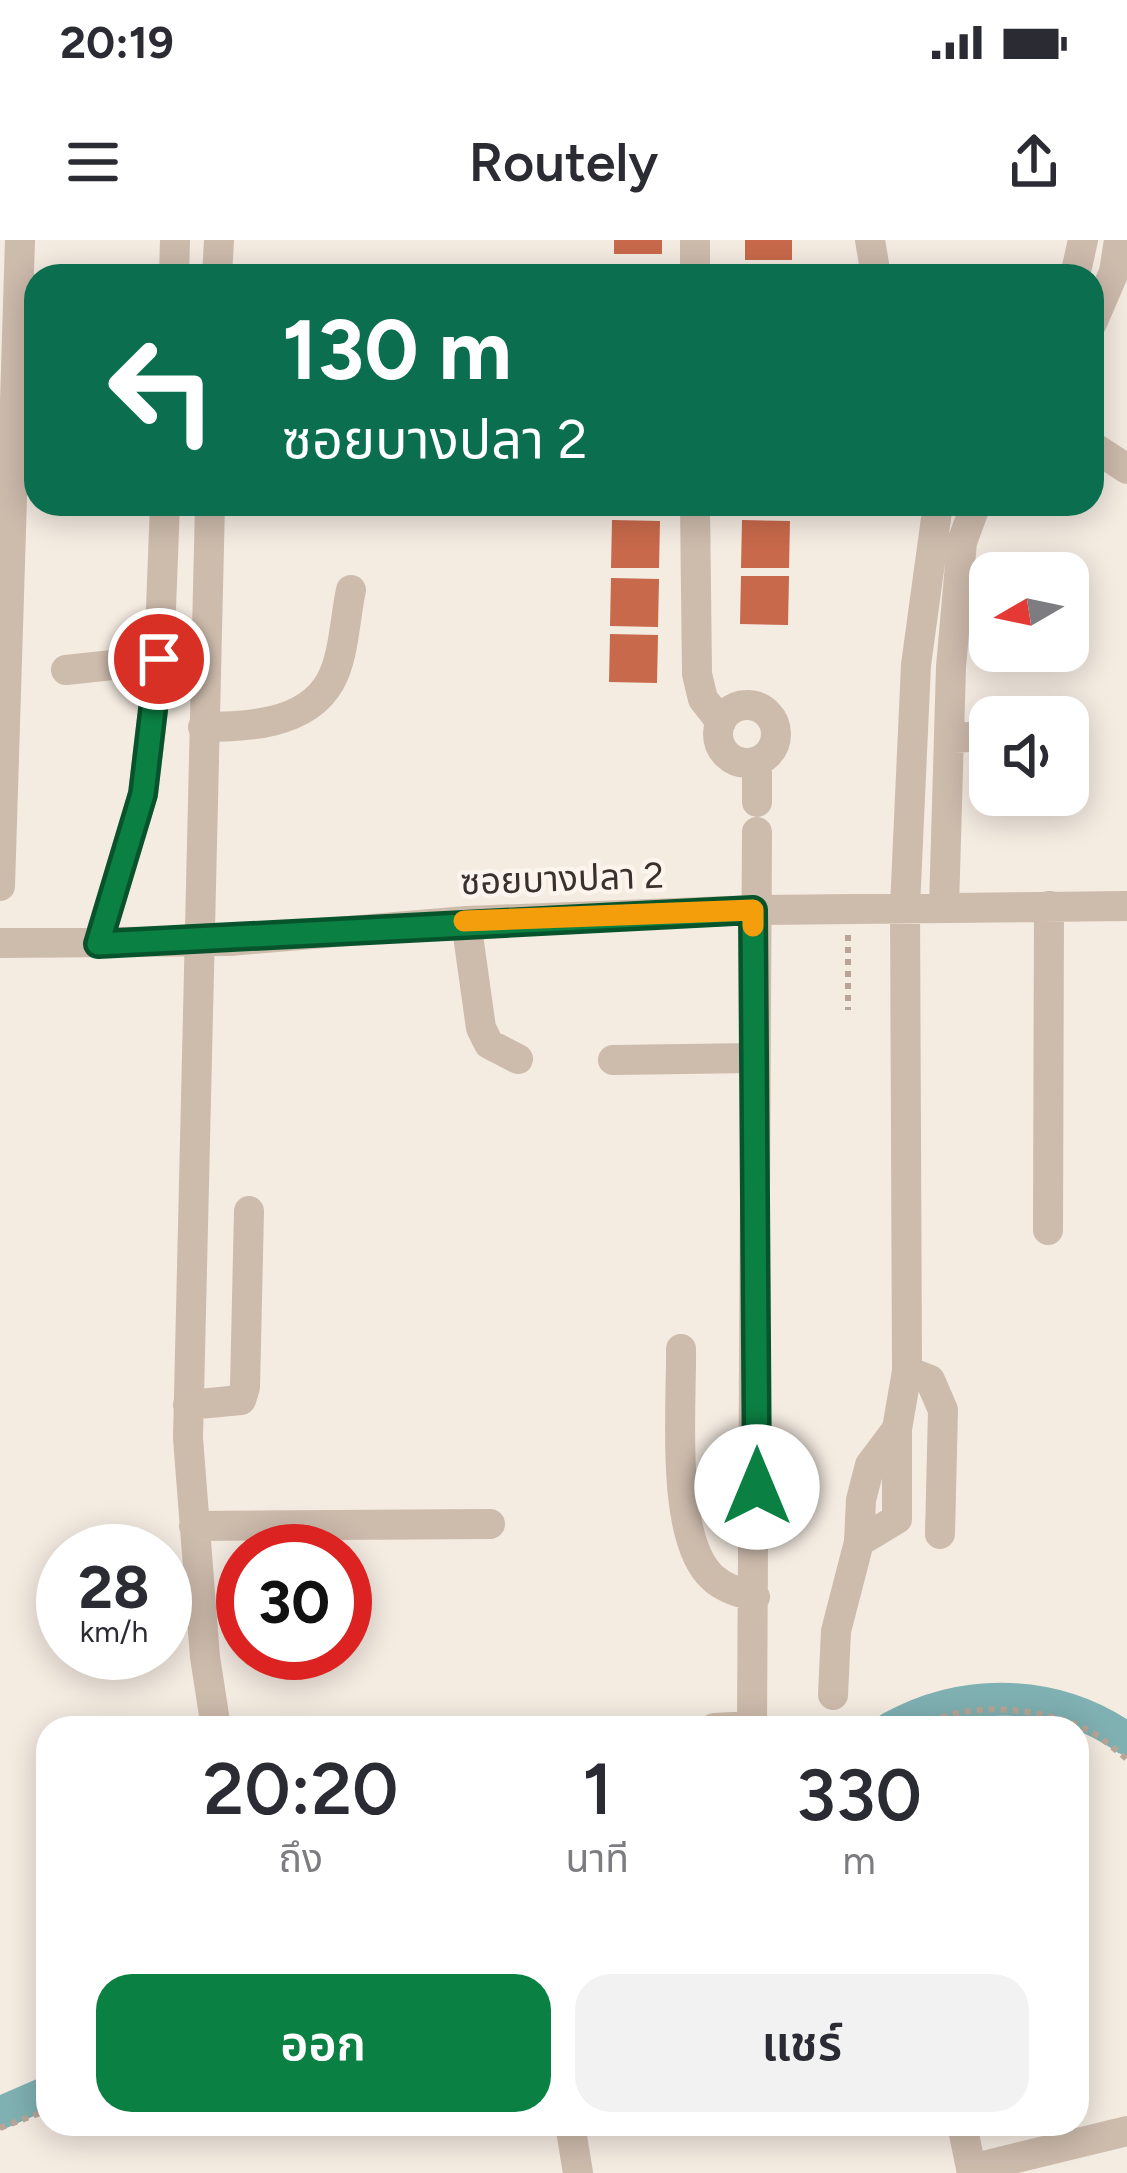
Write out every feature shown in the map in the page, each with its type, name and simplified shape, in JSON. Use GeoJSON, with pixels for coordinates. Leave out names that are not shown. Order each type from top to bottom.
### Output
{"type":"FeatureCollection","features":[{"type":"Feature","properties":{"kind":"street"},"geometry":{"type":"LineString","coordinates":[[0,886],[20,240]]}},
{"type":"Feature","properties":{"kind":"street"},"geometry":{"type":"LineString","coordinates":[[1104,295],[1114,272],[1118,240]]}},
{"type":"Feature","properties":{"kind":"street"},"geometry":{"type":"LineString","coordinates":[[98,944],[143,794],[159,659],[165,516]]}},
{"type":"Feature","properties":{"kind":"street"},"geometry":{"type":"LineString","coordinates":[[210,516],[188,1405],[194,1526],[215,1716]]}},
{"type":"Feature","properties":{"kind":"street"},"geometry":{"type":"LineString","coordinates":[[695,516],[697,674],[703,699],[721,722],[722,748],[743,763],[757,762],[776,742],[770,714],[743,705],[721,722]]}},
{"type":"Feature","properties":{"kind":"street"},"geometry":{"type":"LineString","coordinates":[[833,1695],[836,1630],[859,1542],[897,1520],[896,1430],[907,1371],[905,907],[916,665],[936,516]]}},
{"type":"Feature","properties":{"kind":"street"},"geometry":{"type":"LineString","coordinates":[[944,907],[951,667],[962,542],[972,516]]}},
{"type":"Feature","properties":{"kind":"street"},"geometry":{"type":"LineString","coordinates":[[203,727],[273,722],[319,695],[332,680],[351,590]]}},
{"type":"Feature","properties":{"kind":"street"},"geometry":{"type":"LineString","coordinates":[[66,670],[159,659]]}},
{"type":"Feature","properties":{"kind":"street"},"geometry":{"type":"LineString","coordinates":[[916,665],[951,667]]}},
{"type":"Feature","properties":{"kind":"street"},"geometry":{"type":"LineString","coordinates":[[949,738],[969,737]]}},
{"type":"Feature","properties":{"kind":"street"},"geometry":{"type":"LineString","coordinates":[[752,1716],[757,762]]}},
{"type":"Feature","properties":{"kind":"street"},"geometry":{"type":"LineString","coordinates":[[1048,1230],[1049,906]]}},
{"type":"Feature","properties":{"kind":"street","name":"ซอยบางปลา 2"},"geometry":{"type":"LineString","coordinates":[[0,943],[196,942],[466,921],[753,910],[1127,906]]}},
{"type":"Feature","properties":{"kind":"street"},"geometry":{"type":"LineString","coordinates":[[466,921],[481,1028],[489,1044],[518,1059]]}},
{"type":"Feature","properties":{"kind":"street"},"geometry":{"type":"LineString","coordinates":[[614,1060],[754,1058]]}},
{"type":"Feature","properties":{"kind":"street"},"geometry":{"type":"LineString","coordinates":[[188,1405],[231,1405],[241,1400],[249,1211]]}},
{"type":"Feature","properties":{"kind":"street"},"geometry":{"type":"LineString","coordinates":[[681,1348],[684,1506],[695,1550],[709,1575],[755,1597]]}},
{"type":"Feature","properties":{"kind":"street"},"geometry":{"type":"LineString","coordinates":[[907,1371],[930,1380],[943,1410],[940,1534]]}},
{"type":"Feature","properties":{"kind":"street"},"geometry":{"type":"LineString","coordinates":[[194,1526],[490,1524]]}},
{"type":"Feature","properties":{"kind":"street"},"geometry":{"type":"LineString","coordinates":[[964,2136],[971,2171],[1127,2131]]}},
{"type":"Feature","properties":{"kind":"street"},"geometry":{"type":"LineString","coordinates":[[572,2136],[578,2173]]}},
{"type":"Feature","properties":{"kind":"path"},"geometry":{"type":"LineString","coordinates":[[848,907],[848,1010]]}},
{"type":"Feature","properties":{"kind":"path"},"geometry":{"type":"LineString","coordinates":[[951,1716],[969,1709],[1034,1716]]}},
{"type":"Feature","properties":{"kind":"path"},"geometry":{"type":"LineString","coordinates":[[1089,1731],[1127,1759]]}},
{"type":"Feature","properties":{"kind":"path"},"geometry":{"type":"LineString","coordinates":[[0,2128],[36,2114]]}},
{"type":"Feature","properties":{"kind":"building"},"geometry":{"type":"Polygon","coordinates":[[[614,240],[662,240],[662,254],[614,254],[614,240]]]}},
{"type":"Feature","properties":{"kind":"building"},"geometry":{"type":"Polygon","coordinates":[[[745,240],[792,240],[792,260],[745,260],[745,240]]]}},
{"type":"Feature","properties":{"kind":"building"},"geometry":{"type":"Polygon","coordinates":[[[612,520],[660,521],[659,568],[611,568],[612,520]]]}},
{"type":"Feature","properties":{"kind":"building"},"geometry":{"type":"Polygon","coordinates":[[[742,520],[790,521],[789,568],[741,568],[742,520]]]}},
{"type":"Feature","properties":{"kind":"building"},"geometry":{"type":"Polygon","coordinates":[[[741,576],[789,576],[788,625],[740,624],[741,576]]]}},
{"type":"Feature","properties":{"kind":"building"},"geometry":{"type":"Polygon","coordinates":[[[611,578],[659,579],[658,627],[610,626],[611,578]]]}},
{"type":"Feature","properties":{"kind":"building"},"geometry":{"type":"Polygon","coordinates":[[[610,634],[658,635],[657,683],[609,682],[610,634]]]}},
{"type":"Feature","properties":{"kind":"waterway"},"geometry":{"type":"LineString","coordinates":[[917,1716],[949,1705],[1010,1699],[1086,1716]]}},
{"type":"Feature","properties":{"kind":"waterway"},"geometry":{"type":"LineString","coordinates":[[1089,1717],[1127,1739]]}},
{"type":"Feature","properties":{"kind":"waterway"},"geometry":{"type":"LineString","coordinates":[[0,2113],[36,2097]]}},
{"type":"Feature","properties":{"kind":"slow traffic"},"geometry":{"type":"LineString","coordinates":[[464,921],[753,910],[753,926]]}},
{"type":"Feature","properties":{"kind":"route"},"geometry":{"type":"LineString","coordinates":[[159,659],[143,794],[98,944],[230,940],[466,921],[753,910],[757,1487]]}}]}
